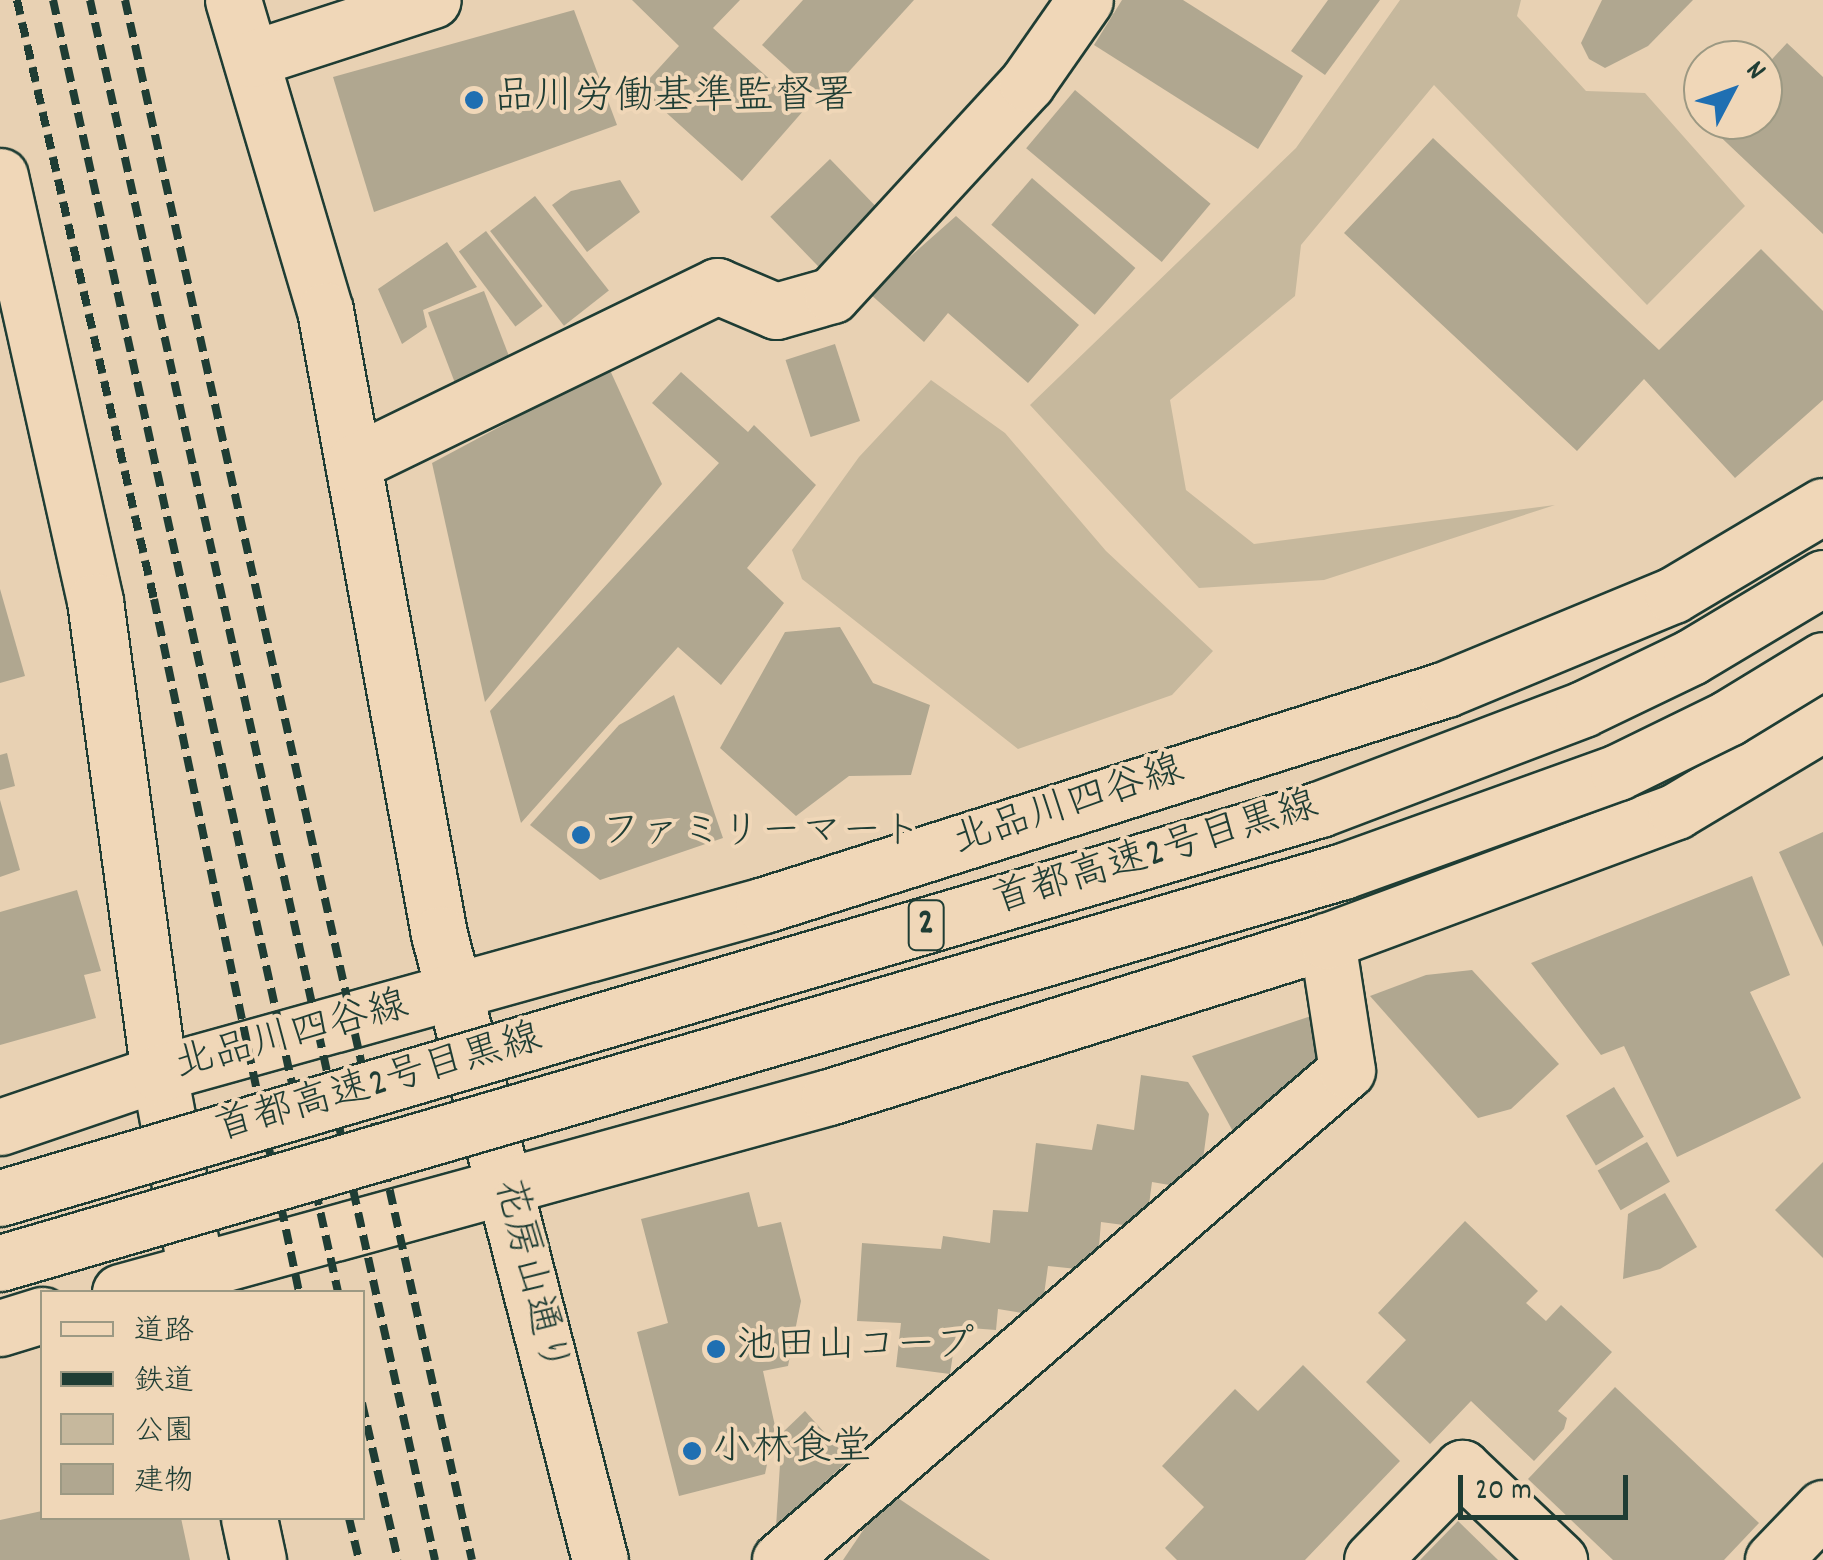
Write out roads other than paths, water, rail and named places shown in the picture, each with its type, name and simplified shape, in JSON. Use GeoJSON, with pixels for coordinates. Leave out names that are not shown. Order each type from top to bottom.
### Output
{"type":"FeatureCollection","features":[{"type":"Feature","properties":{"kind":"main road","name":"花房山通り"},"geometry":{"type":"LineString","coordinates":[[232,0],[326,310],[439,934],[458,994],[600,1560]]}},
{"type":"Feature","properties":{"kind":"main road"},"geometry":{"type":"LineString","coordinates":[[252,59],[433,0]]}},
{"type":"Feature","properties":{"kind":"main road"},"geometry":{"type":"LineString","coordinates":[[353,463],[717,286],[776,311],[832,295],[1026,83],[1085,0]]}},
{"type":"Feature","properties":{"kind":"main road"},"geometry":{"type":"LineString","coordinates":[[0,176],[95,601],[159,1073],[198,1282]]}},
{"type":"Feature","properties":{"kind":"main road","name":"北品川四谷線"},"geometry":{"type":"LineString","coordinates":[[0,1127],[159,1073],[458,994],[764,905],[1446,689],[1673,594],[1823,506]]}},
{"type":"Feature","properties":{"kind":"main road","name":"首都高速2号目黒線"},"geometry":{"type":"LineString","coordinates":[[0,1198],[1320,809],[1583,709],[1691,658],[1823,578]]}},
{"type":"Feature","properties":{"kind":"main road","name":"首都高速2号目黒線"},"geometry":{"type":"LineString","coordinates":[[0,1263],[1343,871],[1618,772],[1728,718],[1823,660]]}},
{"type":"Feature","properties":{"kind":"main road"},"geometry":{"type":"LineString","coordinates":[[136,1290],[198,1282],[504,1186],[828,1097],[1326,940],[1676,811],[1823,723]]}},
{"type":"Feature","properties":{"kind":"main road"},"geometry":{"type":"LineString","coordinates":[[780,1560],[1348,1070],[1326,940]]}},
{"type":"Feature","properties":{"kind":"main road"},"geometry":{"type":"LineString","coordinates":[[0,1328],[40,1316]]}},
{"type":"Feature","properties":{"kind":"main road"},"geometry":{"type":"LineString","coordinates":[[1372,1560],[1462,1468],[1559,1560]]}},
{"type":"Feature","properties":{"kind":"main road"},"geometry":{"type":"LineString","coordinates":[[1773,1560],[1823,1508]]}},
{"type":"Feature","properties":{"kind":"main road"},"geometry":{"type":"LineString","coordinates":[[249,1520],[258,1560]]}},
{"type":"Feature","properties":{"kind":"railway"},"geometry":{"type":"LineString","coordinates":[[17,0],[154,599],[299,1290]]}},
{"type":"Feature","properties":{"kind":"railway"},"geometry":{"type":"LineString","coordinates":[[53,0],[338,1290]]}},
{"type":"Feature","properties":{"kind":"railway"},"geometry":{"type":"LineString","coordinates":[[90,0],[435,1560]]}},
{"type":"Feature","properties":{"kind":"railway"},"geometry":{"type":"LineString","coordinates":[[125,0],[472,1560]]}},
{"type":"Feature","properties":{"kind":"railway"},"geometry":{"type":"LineString","coordinates":[[365,1416],[398,1560]]}},
{"type":"Feature","properties":{"kind":"railway"},"geometry":{"type":"LineString","coordinates":[[349,1520],[359,1560]]}},
{"type":"Feature","properties":{"kind":"place","name":"品川労働基準監督署"},"geometry":{"type":"Point","coordinates":[474,100]}},
{"type":"Feature","properties":{"kind":"place","name":"ファミリーマート"},"geometry":{"type":"Point","coordinates":[581,835]}},
{"type":"Feature","properties":{"kind":"place","name":"池田山コープ"},"geometry":{"type":"Point","coordinates":[716,1349]}},
{"type":"Feature","properties":{"kind":"place","name":"小林食堂"},"geometry":{"type":"Point","coordinates":[692,1451]}}]}
